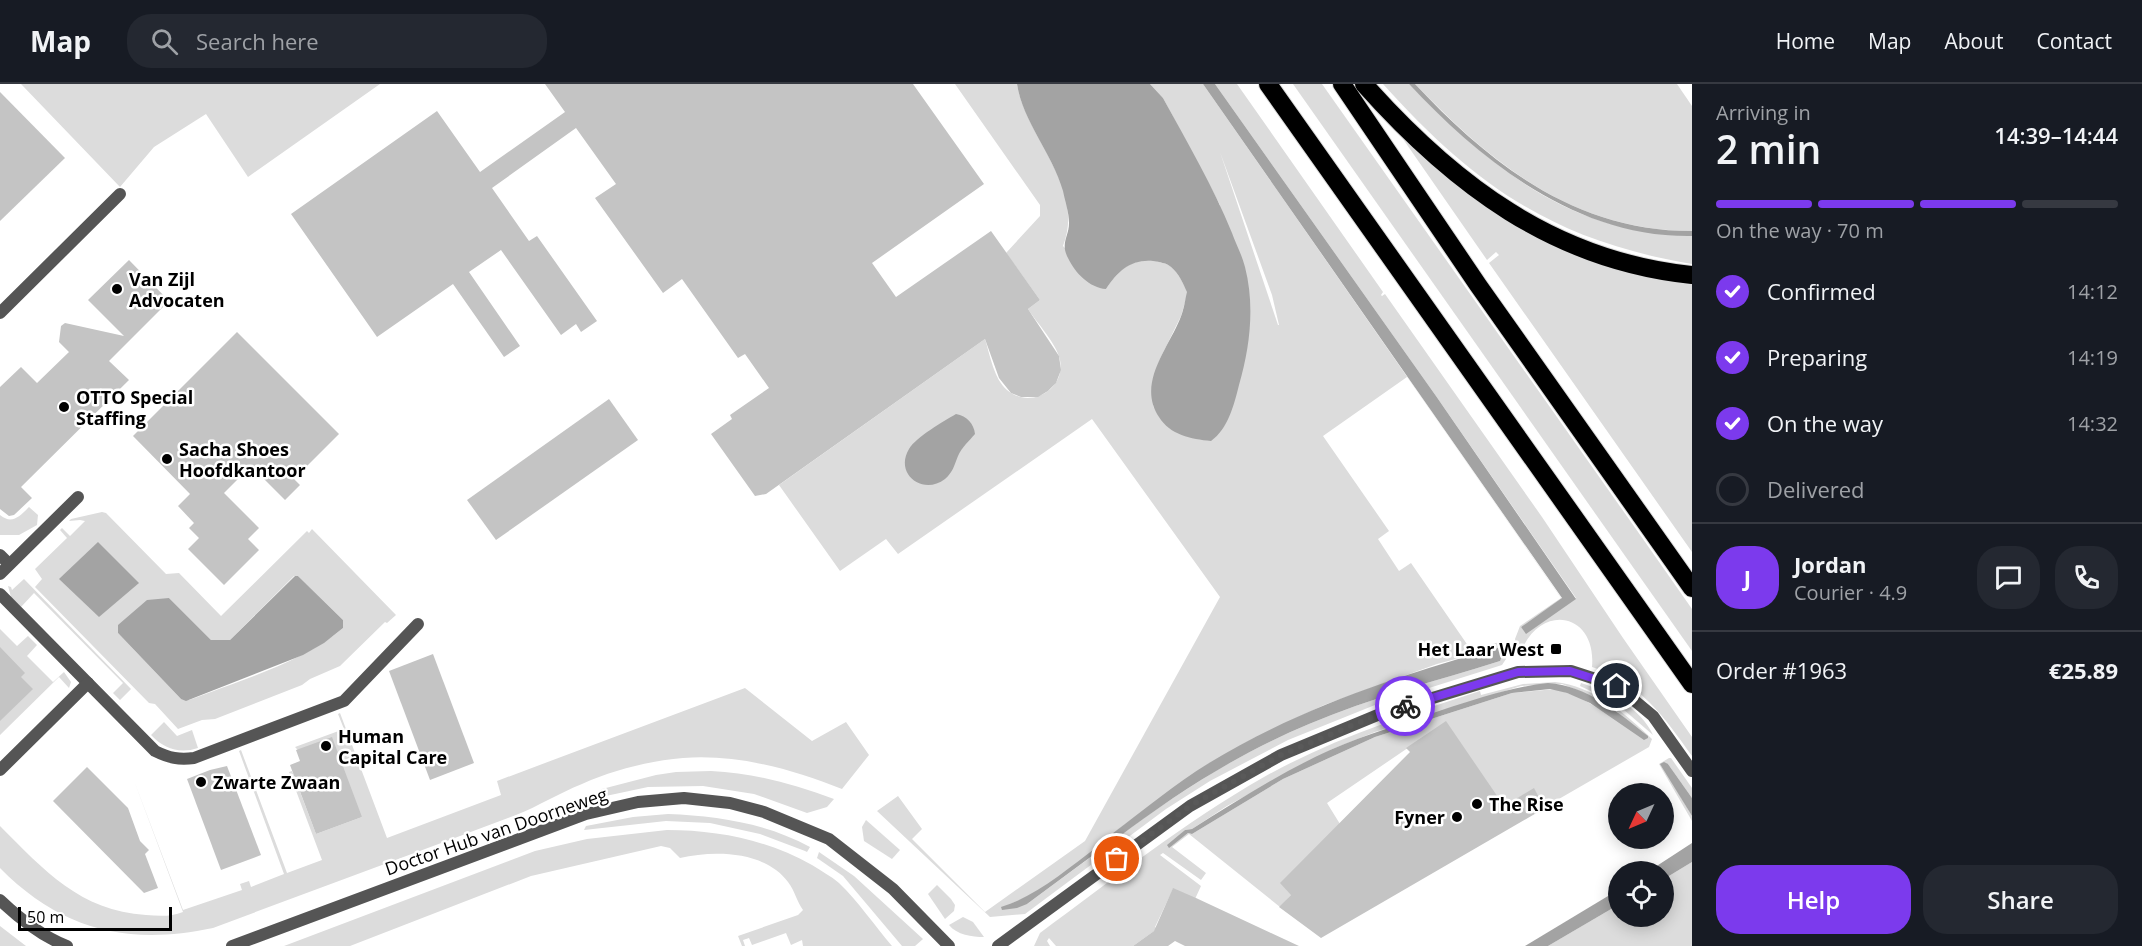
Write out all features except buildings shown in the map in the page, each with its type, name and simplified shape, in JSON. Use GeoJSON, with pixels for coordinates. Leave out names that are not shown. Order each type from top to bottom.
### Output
{"type":"FeatureCollection","features":[{"type":"Feature","properties":{"kind":"highway"},"geometry":{"type":"LineString","coordinates":[[1268,84],[1692,684]]}},
{"type":"Feature","properties":{"kind":"highway"},"geometry":{"type":"LineString","coordinates":[[1342,84],[1478,285],[1692,588]]}},
{"type":"Feature","properties":{"kind":"highway"},"geometry":{"type":"LineString","coordinates":[[1364,84],[1424,147],[1500,207],[1553,236],[1578,246],[1626,262],[1692,275]]}},
{"type":"Feature","properties":{"kind":"street"},"geometry":{"type":"LineString","coordinates":[[0,313],[120,194]]}},
{"type":"Feature","properties":{"kind":"street"},"geometry":{"type":"LineString","coordinates":[[3,564],[78,497]]}},
{"type":"Feature","properties":{"kind":"street"},"geometry":{"type":"LineString","coordinates":[[0,594],[155,751],[174,759],[194,758],[344,701],[418,624]]}},
{"type":"Feature","properties":{"kind":"street"},"geometry":{"type":"LineString","coordinates":[[998,946],[1190,806],[1281,755],[1380,714],[1518,672],[1570,671],[1617,686],[1653,716],[1692,771]]}},
{"type":"Feature","properties":{"kind":"street"},"geometry":{"type":"LineString","coordinates":[[0,770],[88,683]]}},
{"type":"Feature","properties":{"kind":"street","name":"Doctor Hub van Doorneweg"},"geometry":{"type":"LineString","coordinates":[[232,946],[586,814],[638,802],[684,798],[730,803],[764,812],[830,839],[893,889],[949,946]]}},
{"type":"Feature","properties":{"kind":"street"},"geometry":{"type":"LineString","coordinates":[[0,900],[18,917],[43,934],[67,946]]}},
{"type":"Feature","properties":{"kind":"shaded area"},"geometry":{"type":"Polygon","coordinates":[[[21,84],[380,84],[248,177],[206,114],[154,147],[120,187],[21,84]]]}},
{"type":"Feature","properties":{"kind":"shaded area"},"geometry":{"type":"Polygon","coordinates":[[[955,84],[1017,84],[1031,124],[1052,163],[1067,203],[1068,224],[1063,246],[1106,289],[1126,267],[1145,261],[1167,265],[1181,279],[1188,292],[1181,316],[1159,361],[1153,408],[1220,205],[1163,98],[1150,84],[1203,84],[1562,599],[1521,627],[1526,633],[1576,598],[1215,84],[1237,84],[1383,292],[1381,295],[1385,294],[1542,517],[1692,737],[1692,756],[1650,702],[1624,681],[1592,667],[1591,648],[1585,634],[1576,624],[1564,620],[1551,621],[1539,627],[1528,639],[1519,657],[1515,639],[1520,626],[1561,598],[1407,377],[1323,436],[1389,531],[1378,539],[1399,571],[1411,563],[1471,650],[1503,641],[1506,659],[1502,665],[1375,705],[1288,740],[1210,781],[1166,809],[1025,914],[990,917],[877,811],[898,796],[922,829],[912,839],[985,912],[1085,841],[1220,597],[1092,419],[898,554],[886,539],[840,571],[779,485],[985,339],[996,373],[1007,390],[1016,396],[1026,398],[1035,397],[1052,388],[1060,370],[1060,360],[1051,341],[1028,309],[1040,300],[1006,253],[1040,216],[1040,205],[955,84]],[[1220,152],[1278,325],[1279,325],[1272,295],[1220,152]],[[1501,647],[1437,664],[1324,705],[1254,738],[1208,764],[1113,833],[1117,838],[1162,805],[1209,775],[1283,735],[1356,706],[1500,661],[1501,647]],[[1099,851],[1030,896],[1010,904],[1027,904],[1099,851]]]}},
{"type":"Feature","properties":{"kind":"shaded area"},"geometry":{"type":"Polygon","coordinates":[[[1017,84],[1150,84],[1163,98],[1217,198],[1241,254],[1248,282],[1250,326],[1243,371],[1226,423],[1211,441],[1175,432],[1159,417],[1153,405],[1151,392],[1156,367],[1183,309],[1187,292],[1182,282],[1169,266],[1153,261],[1132,264],[1115,277],[1106,289],[1094,286],[1079,274],[1071,264],[1065,248],[1069,223],[1063,191],[1052,164],[1031,125],[1017,84]]]}},
{"type":"Feature","properties":{"kind":"shaded area"},"geometry":{"type":"Polygon","coordinates":[[[1203,84],[1215,84],[1436,396],[1576,599],[1526,634],[1521,627],[1562,598],[1203,84]]]}},
{"type":"Feature","properties":{"kind":"shaded area"},"geometry":{"type":"Polygon","coordinates":[[[1293,84],[1322,84],[1643,539],[1692,609],[1692,651],[1293,84]]]}},
{"type":"Feature","properties":{"kind":"shaded area"},"geometry":{"type":"Polygon","coordinates":[[[1383,84],[1409,84],[1471,143],[1502,168],[1535,190],[1570,209],[1607,223],[1648,232],[1692,236],[1692,264],[1643,254],[1598,241],[1520,204],[1485,180],[1451,152],[1383,84]]]}},
{"type":"Feature","properties":{"kind":"shaded area"},"geometry":{"type":"Polygon","coordinates":[[[1409,84],[1415,84],[1474,141],[1505,166],[1538,188],[1573,206],[1610,219],[1650,228],[1692,231],[1692,236],[1650,233],[1610,224],[1572,210],[1501,167],[1468,141],[1409,84]]]}},
{"type":"Feature","properties":{"kind":"shaded area"},"geometry":{"type":"Polygon","coordinates":[[[1415,84],[1677,84],[1692,106],[1692,231],[1649,228],[1610,219],[1573,206],[1538,188],[1475,141],[1415,84]]]}},
{"type":"Feature","properties":{"kind":"shaded area"},"geometry":{"type":"Polygon","coordinates":[[[1403,139],[1469,194],[1535,236],[1607,266],[1692,285],[1692,552],[1489,263],[1499,255],[1496,252],[1487,260],[1403,139]]]}},
{"type":"Feature","properties":{"kind":"shaded area"},"geometry":{"type":"Polygon","coordinates":[[[956,414],[969,421],[975,434],[958,456],[952,471],[937,484],[920,484],[913,480],[905,467],[905,458],[909,449],[924,434],[956,414]]]}},
{"type":"Feature","properties":{"kind":"shaded area"},"geometry":{"type":"Polygon","coordinates":[[[29,507],[38,515],[37,525],[19,535],[0,535],[0,515],[12,519],[29,507]]]}},
{"type":"Feature","properties":{"kind":"shaded area"},"geometry":{"type":"Polygon","coordinates":[[[106,513],[166,574],[179,573],[221,616],[307,531],[309,533],[312,529],[396,615],[387,623],[385,622],[340,666],[302,685],[215,719],[202,720],[178,729],[155,704],[149,703],[35,587],[42,579],[35,569],[67,538],[60,530],[62,528],[70,536],[85,521],[69,521],[106,513]],[[294,576],[230,640],[211,640],[169,598],[118,633],[181,699],[189,700],[290,661],[343,628],[343,620],[298,576],[294,576]]]}},
{"type":"Feature","properties":{"kind":"shaded area"},"geometry":{"type":"Polygon","coordinates":[[[98,542],[139,583],[99,617],[59,579],[98,542]]]}},
{"type":"Feature","properties":{"kind":"shaded area"},"geometry":{"type":"Polygon","coordinates":[[[295,576],[298,576],[343,620],[343,628],[324,643],[303,655],[186,701],[181,699],[118,633],[118,625],[147,600],[169,598],[211,640],[230,640],[295,576]]]}},
{"type":"Feature","properties":{"kind":"shaded area"},"geometry":{"type":"Polygon","coordinates":[[[24,579],[131,689],[120,700],[113,693],[123,683],[34,593],[21,607],[11,597],[8,586],[12,590],[24,579]]]}},
{"type":"Feature","properties":{"kind":"shaded area"},"geometry":{"type":"Polygon","coordinates":[[[0,629],[17,646],[28,636],[37,645],[27,656],[53,682],[64,672],[71,682],[69,688],[59,677],[0,735],[0,629]]]}},
{"type":"Feature","properties":{"kind":"shaded area"},"geometry":{"type":"Polygon","coordinates":[[[1501,647],[1500,661],[1356,706],[1283,735],[1209,775],[1116,839],[1113,833],[1196,771],[1278,726],[1388,681],[1501,647]]]}},
{"type":"Feature","properties":{"kind":"shaded area"},"geometry":{"type":"Polygon","coordinates":[[[1555,682],[1582,689],[1595,695],[1608,702],[1652,739],[1649,747],[1545,807],[1534,789],[1503,806],[1446,722],[1327,803],[1340,824],[1292,894],[1280,907],[1189,834],[1172,847],[1206,873],[1201,880],[1163,853],[1160,855],[1201,886],[1195,899],[1173,889],[1155,927],[1157,929],[1133,946],[1056,946],[1049,938],[1047,941],[1050,946],[1034,946],[1040,933],[1122,872],[1235,794],[1290,763],[1343,739],[1397,719],[1480,691],[1481,695],[1523,684],[1555,682]],[[1562,684],[1521,686],[1375,732],[1330,750],[1227,806],[1192,829],[1185,830],[1168,847],[1188,833],[1192,834],[1283,779],[1375,737],[1512,693],[1555,689],[1579,697],[1601,710],[1619,713],[1587,694],[1562,684]]]}},
{"type":"Feature","properties":{"kind":"shaded area"},"geometry":{"type":"Polygon","coordinates":[[[1548,683],[1576,689],[1589,695],[1625,718],[1648,738],[1644,740],[1590,703],[1567,693],[1550,689],[1512,693],[1375,737],[1283,779],[1192,834],[1188,833],[1169,848],[1167,845],[1185,830],[1192,829],[1277,777],[1330,750],[1481,698],[1521,687],[1548,683]]]}},
{"type":"Feature","properties":{"kind":"shaded area"},"geometry":{"type":"Polygon","coordinates":[[[1581,683],[1623,702],[1641,717],[1653,735],[1616,703],[1580,686],[1581,683]]]}},
{"type":"Feature","properties":{"kind":"shaded area"},"geometry":{"type":"Polygon","coordinates":[[[745,688],[812,741],[846,722],[869,755],[842,789],[784,769],[724,758],[683,758],[631,767],[606,774],[565,791],[516,815],[213,928],[182,933],[152,935],[124,933],[98,928],[72,919],[47,906],[23,889],[0,868],[0,826],[48,872],[82,897],[123,912],[156,916],[174,915],[183,912],[133,778],[183,910],[242,890],[240,884],[249,881],[251,887],[284,874],[239,751],[241,750],[287,873],[322,860],[289,772],[292,771],[316,834],[362,817],[295,747],[344,729],[338,714],[340,713],[387,838],[501,795],[497,781],[745,688]]]}},
{"type":"Feature","properties":{"kind":"shaded area"},"geometry":{"type":"Polygon","coordinates":[[[164,722],[177,736],[192,730],[198,748],[173,749],[156,740],[151,735],[164,722]]]}},
{"type":"Feature","properties":{"kind":"shaded area"},"geometry":{"type":"Polygon","coordinates":[[[1671,758],[1692,788],[1692,798],[1668,764],[1661,764],[1672,783],[1670,783],[1659,764],[1671,758]]]}},
{"type":"Feature","properties":{"kind":"shaded area"},"geometry":{"type":"Polygon","coordinates":[[[1664,762],[1668,764],[1692,798],[1692,816],[1674,783],[1672,783],[1660,764],[1664,762]]]}},
{"type":"Feature","properties":{"kind":"shaded area"},"geometry":{"type":"Polygon","coordinates":[[[711,771],[774,780],[834,799],[827,807],[807,813],[754,794],[703,786],[648,787],[601,797],[597,794],[602,789],[656,775],[711,771]]]}},
{"type":"Feature","properties":{"kind":"shaded area"},"geometry":{"type":"Polygon","coordinates":[[[1674,786],[1692,816],[1692,821],[1674,790],[1674,786]]]}},
{"type":"Feature","properties":{"kind":"shaded area"},"geometry":{"type":"Polygon","coordinates":[[[668,814],[741,822],[776,832],[810,847],[807,852],[760,834],[710,823],[666,821],[584,830],[586,826],[633,817],[668,814]]]}},
{"type":"Feature","properties":{"kind":"shaded area"},"geometry":{"type":"Polygon","coordinates":[[[866,820],[900,850],[892,859],[864,841],[862,827],[866,820]]]}},
{"type":"Feature","properties":{"kind":"shaded area"},"geometry":{"type":"Polygon","coordinates":[[[667,830],[723,834],[760,843],[795,856],[839,883],[892,946],[803,946],[802,940],[791,945],[786,933],[752,945],[749,938],[743,940],[745,946],[742,946],[738,936],[798,915],[803,910],[788,882],[766,864],[753,859],[723,854],[680,858],[670,848],[661,846],[531,876],[350,946],[284,946],[535,851],[587,839],[667,830]]]}},
{"type":"Feature","properties":{"kind":"shaded area"},"geometry":{"type":"Polygon","coordinates":[[[1692,843],[1692,862],[1674,873],[1674,861],[1664,861],[1692,843]]]}},
{"type":"Feature","properties":{"kind":"shaded area"},"geometry":{"type":"Polygon","coordinates":[[[1097,847],[1100,850],[1027,904],[1002,910],[1001,907],[1027,896],[1051,881],[1097,847]]]}},
{"type":"Feature","properties":{"kind":"shaded area"},"geometry":{"type":"Polygon","coordinates":[[[819,852],[854,876],[923,939],[915,946],[902,946],[843,876],[817,858],[819,852]]]}},
{"type":"Feature","properties":{"kind":"shaded area"},"geometry":{"type":"Polygon","coordinates":[[[1692,862],[1692,946],[1548,946],[1608,911],[1608,927],[1674,927],[1674,873],[1692,862]]]}},
{"type":"Feature","properties":{"kind":"shaded area"},"geometry":{"type":"Polygon","coordinates":[[[937,885],[955,905],[954,911],[945,919],[928,894],[937,885]]]}},
{"type":"Feature","properties":{"kind":"shaded area"},"geometry":{"type":"Polygon","coordinates":[[[1608,896],[1608,911],[1548,946],[1525,946],[1608,896]]]}},
{"type":"Feature","properties":{"kind":"shaded area"},"geometry":{"type":"Polygon","coordinates":[[[963,917],[973,922],[984,937],[960,933],[949,925],[963,917]]]}},
{"type":"Feature","properties":{"kind":"shaded area"},"geometry":{"type":"Polygon","coordinates":[[[0,926],[26,946],[0,946],[0,926]]]}},
{"type":"Feature","properties":{"kind":"way so far"},"geometry":{"type":"LineString","coordinates":[[1117,859],[1190,806],[1281,755],[1405,706]]}},
{"type":"Feature","properties":{"kind":"place","name":"Van Zijl Advocaten"},"geometry":{"type":"Point","coordinates":[117,289]}},
{"type":"Feature","properties":{"kind":"place","name":"OTTO Special Staffing"},"geometry":{"type":"Point","coordinates":[64,407]}},
{"type":"Feature","properties":{"kind":"place","name":"Sacha Shoes Hoofdkantoor"},"geometry":{"type":"Point","coordinates":[167,459]}},
{"type":"Feature","properties":{"kind":"place","name":"Het Laar West"},"geometry":{"type":"Point","coordinates":[1556,649]}},
{"type":"Feature","properties":{"kind":"place","name":"Human Capital Care"},"geometry":{"type":"Point","coordinates":[326,746]}},
{"type":"Feature","properties":{"kind":"place","name":"Zwarte Zwaan"},"geometry":{"type":"Point","coordinates":[201,782]}},
{"type":"Feature","properties":{"kind":"place","name":"The Rise"},"geometry":{"type":"Point","coordinates":[1477,804]}},
{"type":"Feature","properties":{"kind":"place","name":"Fyner"},"geometry":{"type":"Point","coordinates":[1457,817]}},
{"type":"Feature","properties":{"kind":"route"},"geometry":{"type":"LineString","coordinates":[[1405,706],[1518,672],[1570,671],[1617,686]]}}]}
